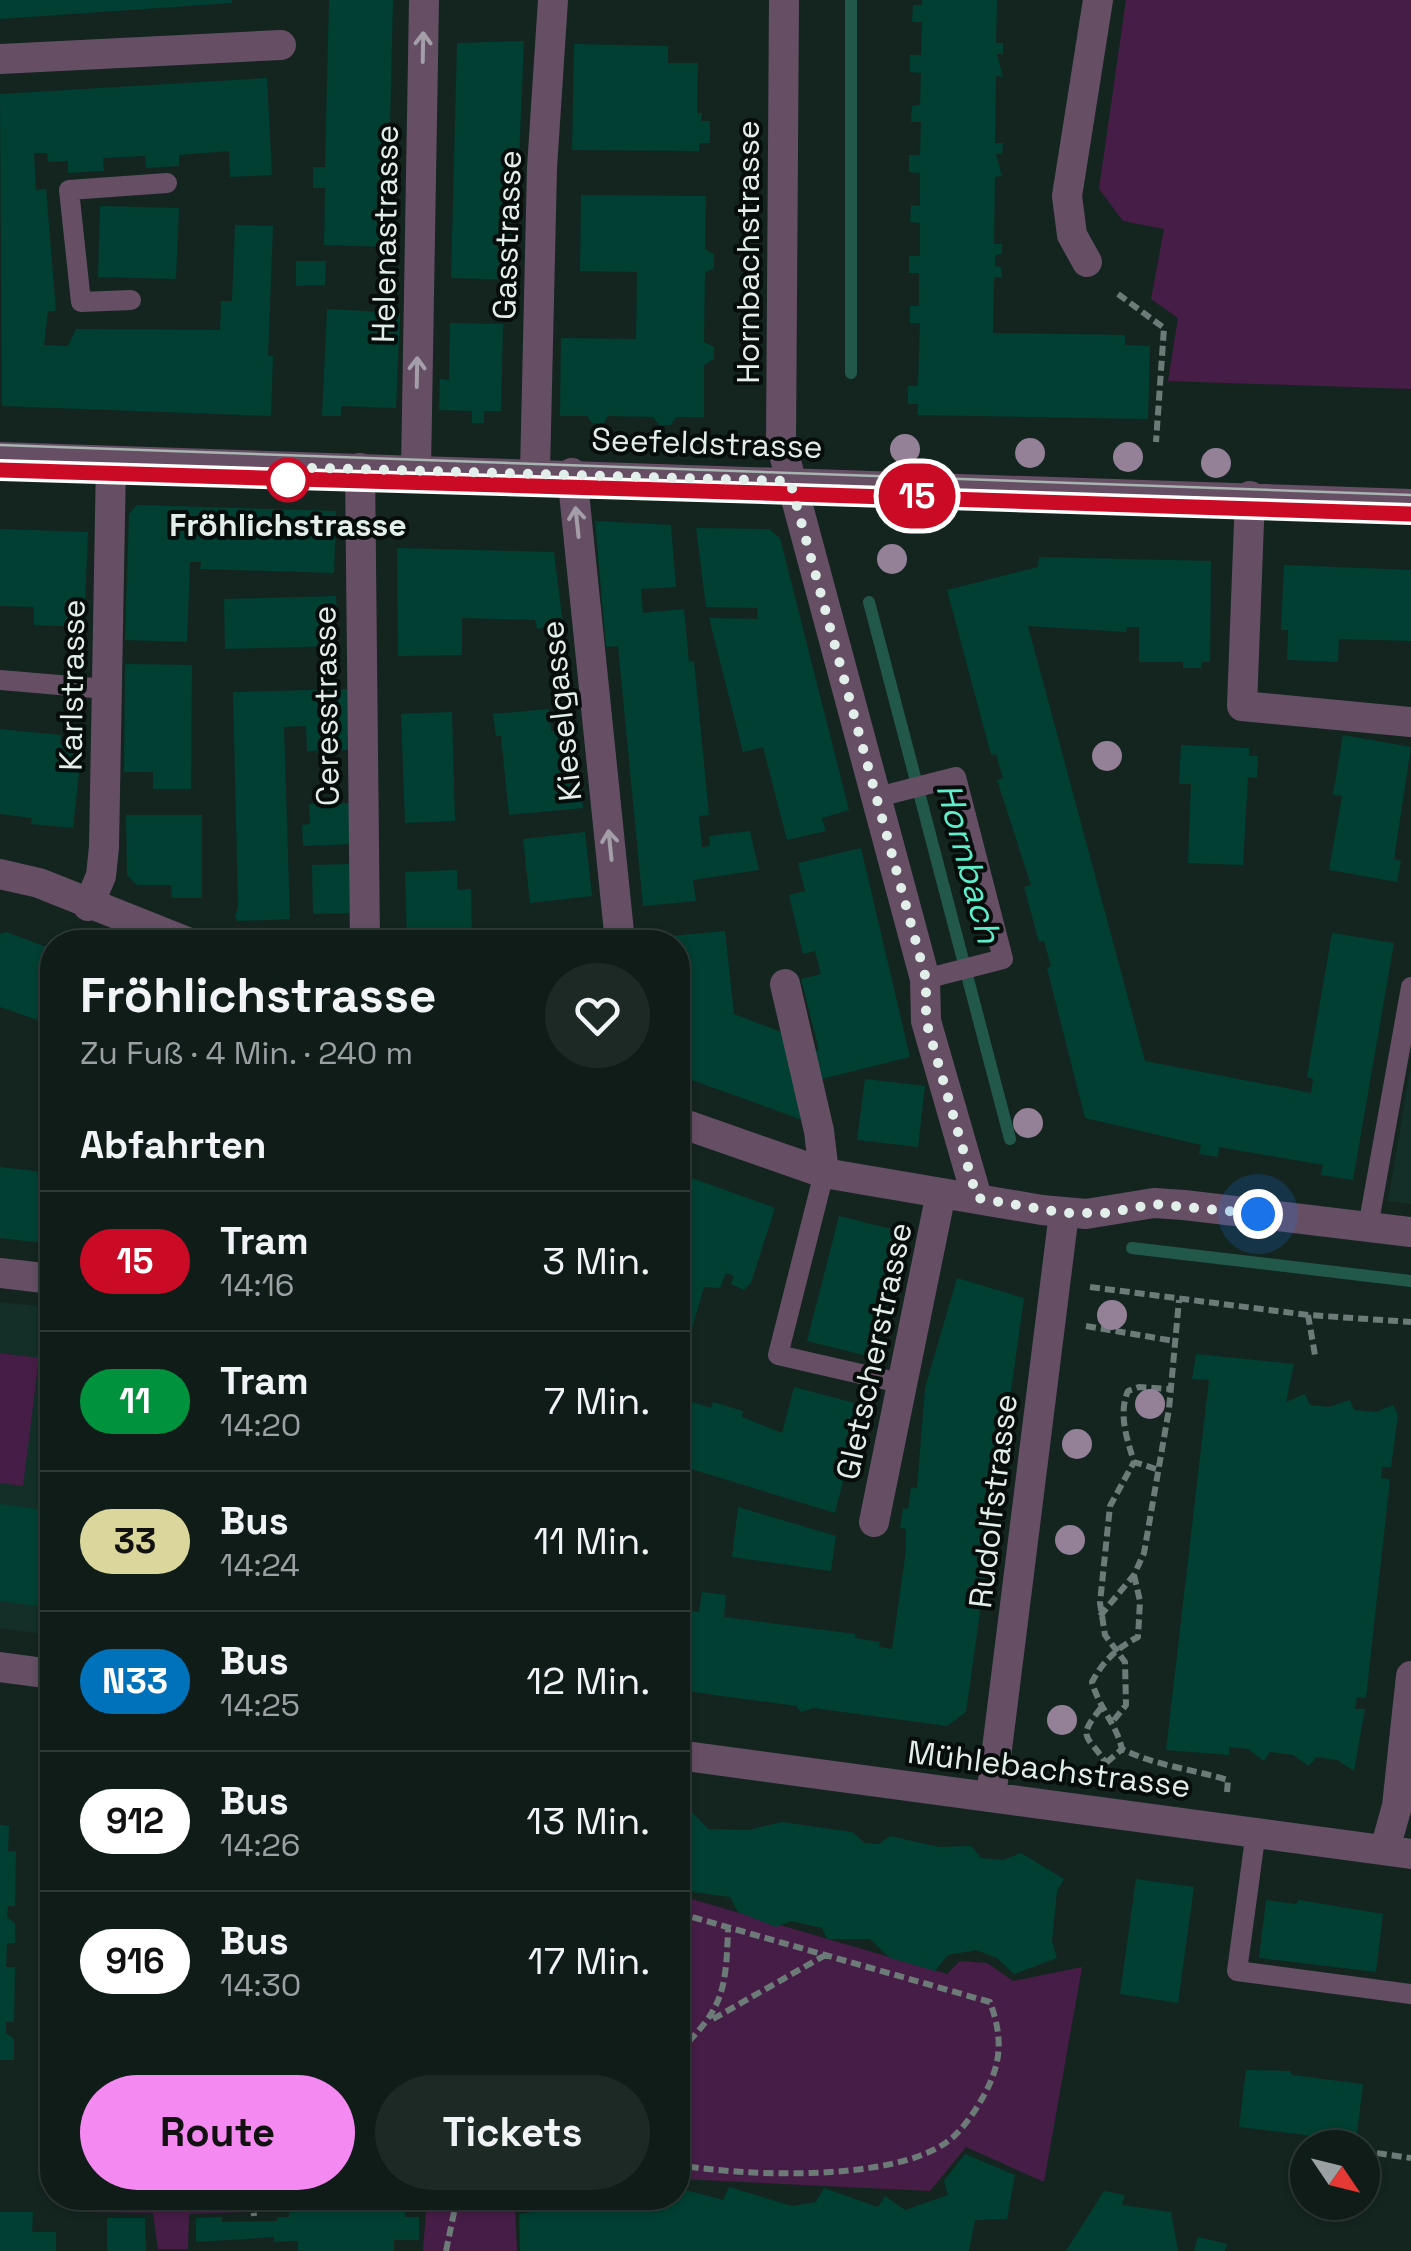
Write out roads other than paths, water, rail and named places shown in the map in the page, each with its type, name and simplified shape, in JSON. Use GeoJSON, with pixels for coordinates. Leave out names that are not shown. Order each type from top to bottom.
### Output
{"type":"FeatureCollection","features":[{"type":"Feature","properties":{"kind":"street","name":"Helenastrasse"},"geometry":{"type":"LineString","coordinates":[[416,470],[424,0]]}},
{"type":"Feature","properties":{"kind":"street","name":"Gasstrasse"},"geometry":{"type":"LineString","coordinates":[[535,472],[542,168],[553,0]]}},
{"type":"Feature","properties":{"kind":"street","name":"Hornbachstrasse"},"geometry":{"type":"LineString","coordinates":[[784,0],[782,443],[874,798],[936,976],[926,1021],[977,1198]]}},
{"type":"Feature","properties":{"kind":"street"},"geometry":{"type":"LineString","coordinates":[[1087,262],[1072,235],[1067,196],[1098,0]]}},
{"type":"Feature","properties":{"kind":"street"},"geometry":{"type":"LineString","coordinates":[[0,58],[281,45]]}},
{"type":"Feature","properties":{"kind":"street","name":"Seefeldstrasse"},"geometry":{"type":"LineString","coordinates":[[0,457],[572,473],[1411,504]]}},
{"type":"Feature","properties":{"kind":"street","name":"Karlstrasse"},"geometry":{"type":"LineString","coordinates":[[88,906],[102,876],[104,848],[112,462]]}},
{"type":"Feature","properties":{"kind":"street","name":"Ceresstrasse"},"geometry":{"type":"LineString","coordinates":[[360,468],[365,930]]}},
{"type":"Feature","properties":{"kind":"street","name":"Kieselgasse"},"geometry":{"type":"LineString","coordinates":[[572,473],[619,930]]}},
{"type":"Feature","properties":{"kind":"street"},"geometry":{"type":"LineString","coordinates":[[1250,496],[1242,706],[1411,722]]}},
{"type":"Feature","properties":{"kind":"street"},"geometry":{"type":"LineString","coordinates":[[0,874],[39,883],[153,930]]}},
{"type":"Feature","properties":{"kind":"street"},"geometry":{"type":"LineString","coordinates":[[785,984],[819,1131],[824,1173]]}},
{"type":"Feature","properties":{"kind":"street"},"geometry":{"type":"LineString","coordinates":[[690,1126],[824,1173],[1064,1213],[1169,1204],[1411,1232]]}},
{"type":"Feature","properties":{"kind":"street","name":"Gletscherstrasse"},"geometry":{"type":"LineString","coordinates":[[874,1522],[900,1383],[937,1230],[941,1193]]}},
{"type":"Feature","properties":{"kind":"street","name":"Rudolfstrasse"},"geometry":{"type":"LineString","coordinates":[[991,1796],[1064,1213]]}},
{"type":"Feature","properties":{"kind":"street"},"geometry":{"type":"LineString","coordinates":[[0,1273],[40,1278]]}},
{"type":"Feature","properties":{"kind":"street"},"geometry":{"type":"LineString","coordinates":[[0,1668],[40,1673]]}},
{"type":"Feature","properties":{"kind":"street"},"geometry":{"type":"LineString","coordinates":[[1398,1851],[1397,1806],[1411,1676]]}},
{"type":"Feature","properties":{"kind":"street","name":"Mühlebachstrasse"},"geometry":{"type":"LineString","coordinates":[[690,1757],[1398,1851]]}},
{"type":"Feature","properties":{"kind":"lane"},"geometry":{"type":"LineString","coordinates":[[131,300],[80,302],[69,190],[167,183]]}},
{"type":"Feature","properties":{"kind":"lane"},"geometry":{"type":"LineString","coordinates":[[0,680],[106,689]]}},
{"type":"Feature","properties":{"kind":"lane"},"geometry":{"type":"LineString","coordinates":[[874,798],[956,777],[1003,959],[936,976]]}},
{"type":"Feature","properties":{"kind":"lane"},"geometry":{"type":"LineString","coordinates":[[1368,1227],[1411,987]]}},
{"type":"Feature","properties":{"kind":"lane"},"geometry":{"type":"LineString","coordinates":[[824,1173],[778,1355],[900,1383]]}},
{"type":"Feature","properties":{"kind":"lane"},"geometry":{"type":"LineString","coordinates":[[1256,1831],[1237,1971],[1411,1994]]}},
{"type":"Feature","properties":{"kind":"waterway","name":"Hornbach"},"geometry":{"type":"LineString","coordinates":[[851,0],[851,373]]}},
{"type":"Feature","properties":{"kind":"waterway","name":"Hornbach"},"geometry":{"type":"LineString","coordinates":[[869,602],[1010,1139]]}},
{"type":"Feature","properties":{"kind":"waterway","name":"Hornbach"},"geometry":{"type":"LineString","coordinates":[[1132,1248],[1411,1281]]}},
{"type":"Feature","properties":{"kind":"tram line"},"geometry":{"type":"LineString","coordinates":[[0,445],[1411,495]]}},
{"type":"Feature","properties":{"kind":"tram line"},"geometry":{"type":"LineString","coordinates":[[0,470],[360,483],[573,484],[1411,514]]}},
{"type":"Feature","properties":{"kind":"tram line","name":"15"},"geometry":{"type":"LineString","coordinates":[[0,470],[360,483],[610,485],[1411,514]]}},
{"type":"Feature","properties":{"kind":"place","name":"Fröhlichstrasse"},"geometry":{"type":"Point","coordinates":[288,480]}}]}
